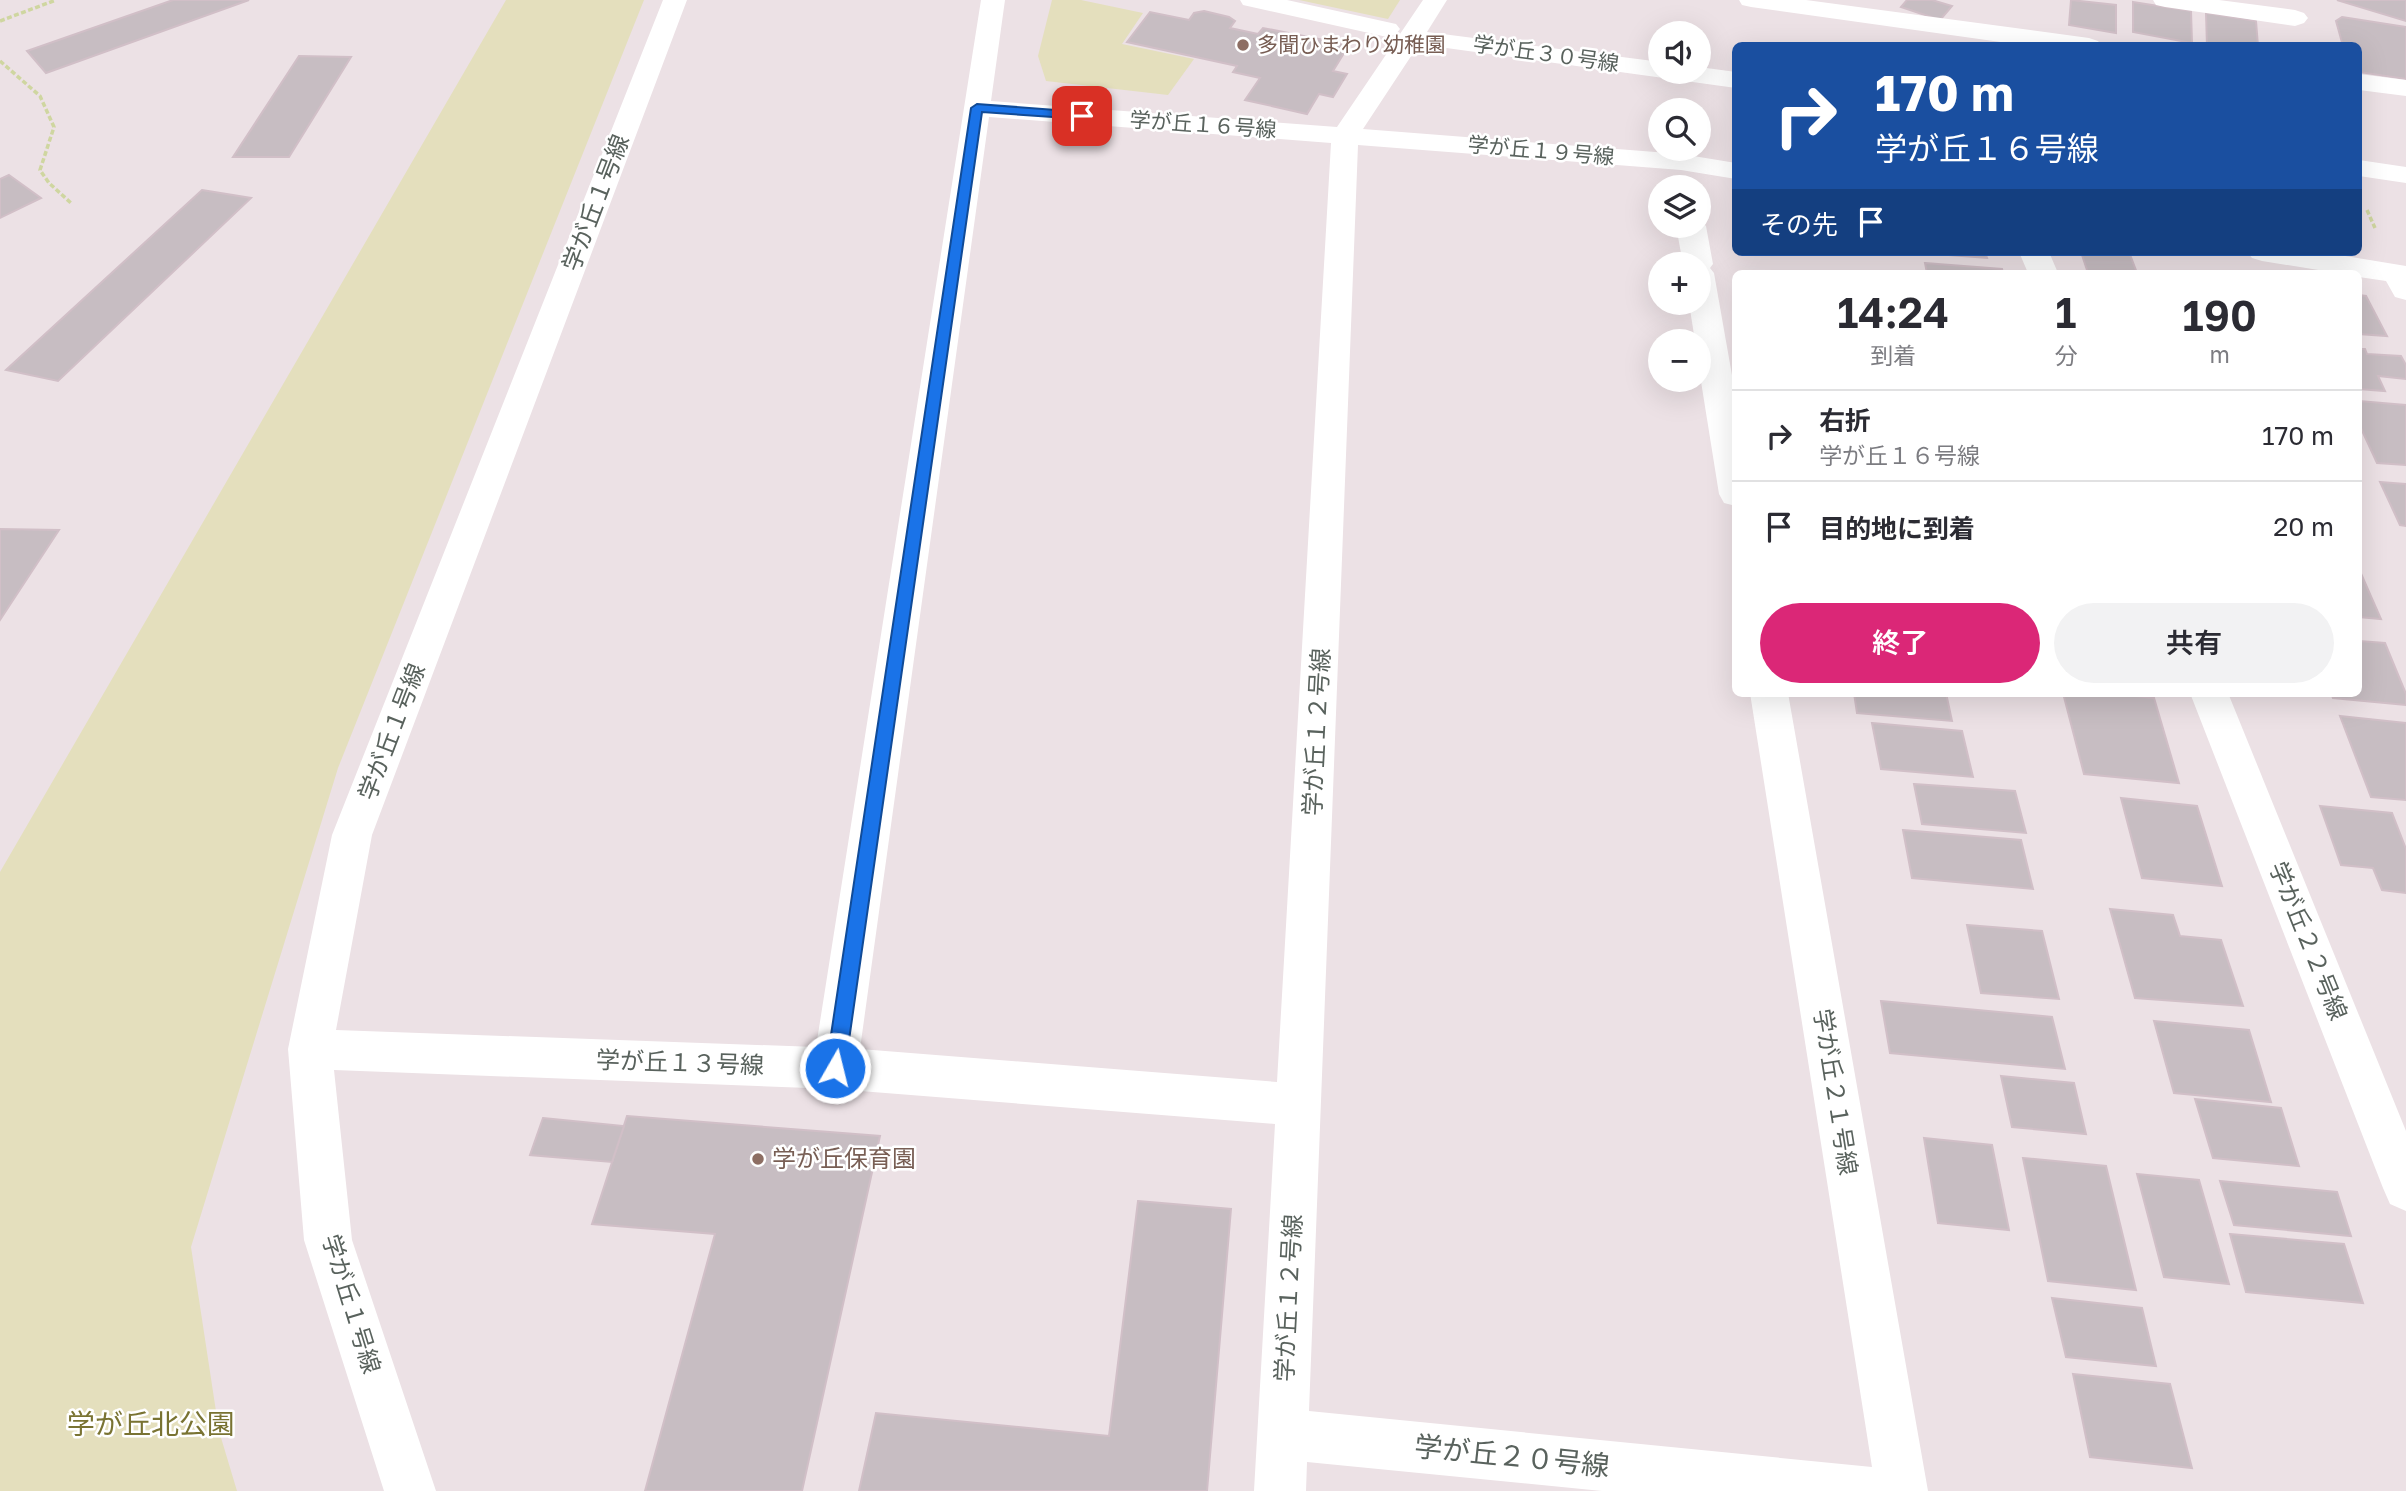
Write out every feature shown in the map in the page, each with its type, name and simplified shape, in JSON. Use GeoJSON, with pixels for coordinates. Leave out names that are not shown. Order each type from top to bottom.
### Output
{"type":"FeatureCollection","features":[{"type":"Feature","properties":{"kind":"street","name":"学が丘１号線"},"geometry":{"type":"LineString","coordinates":[[410,1491],[328,1240],[310,1049],[352,835],[675,0]]}},
{"type":"Feature","properties":{"kind":"street"},"geometry":{"type":"LineString","coordinates":[[835,1068],[993,0]]}},
{"type":"Feature","properties":{"kind":"street"},"geometry":{"type":"LineString","coordinates":[[1252,0],[1387,29]]}},
{"type":"Feature","properties":{"kind":"street"},"geometry":{"type":"LineString","coordinates":[[1345,136],[1435,0]]}},
{"type":"Feature","properties":{"kind":"street"},"geometry":{"type":"LineString","coordinates":[[1757,0],[2061,42]]}},
{"type":"Feature","properties":{"kind":"street"},"geometry":{"type":"LineString","coordinates":[[2165,0],[2296,18]]}},
{"type":"Feature","properties":{"kind":"street","name":"学が丘３０号線"},"geometry":{"type":"LineString","coordinates":[[1432,37],[1648,68]]}},
{"type":"Feature","properties":{"kind":"street"},"geometry":{"type":"LineString","coordinates":[[1711,77],[1732,79]]}},
{"type":"Feature","properties":{"kind":"street"},"geometry":{"type":"LineString","coordinates":[[2362,82],[2406,88]]}},
{"type":"Feature","properties":{"kind":"street","name":"学が丘１６号線"},"geometry":{"type":"LineString","coordinates":[[977,108],[1345,136]]}},
{"type":"Feature","properties":{"kind":"street","name":"学が丘１９号線"},"geometry":{"type":"LineString","coordinates":[[1345,136],[1683,175],[1732,171]]}},
{"type":"Feature","properties":{"kind":"street","name":"学が丘１２号線"},"geometry":{"type":"LineString","coordinates":[[1280,1491],[1345,136]]}},
{"type":"Feature","properties":{"kind":"street"},"geometry":{"type":"LineString","coordinates":[[2362,168],[2406,175]]}},
{"type":"Feature","properties":{"kind":"street"},"geometry":{"type":"LineString","coordinates":[[2289,256],[2396,272],[2406,290]]}},
{"type":"Feature","properties":{"kind":"street"},"geometry":{"type":"LineString","coordinates":[[1706,315],[1732,470]]}},
{"type":"Feature","properties":{"kind":"street","name":"学が丘２１号線"},"geometry":{"type":"LineString","coordinates":[[1770,697],[1902,1491]]}},
{"type":"Feature","properties":{"kind":"street","name":"学が丘２２号線"},"geometry":{"type":"LineString","coordinates":[[2211,697],[2406,1188]]}},
{"type":"Feature","properties":{"kind":"street","name":"学が丘１３号線"},"geometry":{"type":"LineString","coordinates":[[310,1049],[835,1068],[1300,1105]]}},
{"type":"Feature","properties":{"kind":"street","name":"学が丘２０号線"},"geometry":{"type":"LineString","coordinates":[[1281,1434],[1868,1491]]}},
{"type":"Feature","properties":{"kind":"path"},"geometry":{"type":"LineString","coordinates":[[0,20],[56,0]]}},
{"type":"Feature","properties":{"kind":"path"},"geometry":{"type":"LineString","coordinates":[[0,61],[40,96],[54,127],[38,167],[40,175],[71,203]]}},
{"type":"Feature","properties":{"kind":"green space","name":"学が丘北公園"},"geometry":{"type":"Polygon","coordinates":[[[506,0],[644,0],[338,768],[191,1247],[219,1431],[237,1491],[0,1491],[0,872],[506,0]]]}},
{"type":"Feature","properties":{"kind":"green space"},"geometry":{"type":"Polygon","coordinates":[[[1052,0],[1081,0],[1143,13],[1122,44],[1194,59],[1168,95],[1046,81],[1038,56],[1052,0]]]}},
{"type":"Feature","properties":{"kind":"green space"},"geometry":{"type":"Polygon","coordinates":[[[1299,0],[1400,0],[1388,19],[1299,0]]]}},
{"type":"Feature","properties":{"kind":"building"},"geometry":{"type":"Polygon","coordinates":[[[173,0],[249,0],[46,73],[27,51],[173,0]]]}},
{"type":"Feature","properties":{"kind":"building"},"geometry":{"type":"Polygon","coordinates":[[[1907,0],[1932,0],[1952,6],[1940,20],[1901,7],[1907,0]]]}},
{"type":"Feature","properties":{"kind":"building"},"geometry":{"type":"Polygon","coordinates":[[[2071,0],[2116,5],[2116,33],[2069,25],[2071,0]]]}},
{"type":"Feature","properties":{"kind":"building"},"geometry":{"type":"Polygon","coordinates":[[[2337,0],[2406,0],[2406,21],[2337,0]]]}},
{"type":"Feature","properties":{"kind":"building"},"geometry":{"type":"Polygon","coordinates":[[[2133,2],[2191,11],[2192,42],[2133,32],[2133,2]]]}},
{"type":"Feature","properties":{"kind":"building"},"geometry":{"type":"Polygon","coordinates":[[[1204,11],[1229,17],[1235,21],[1230,28],[1258,34],[1263,28],[1349,45],[1333,71],[1347,74],[1333,97],[1319,94],[1307,114],[1245,100],[1260,78],[1233,72],[1237,66],[1127,42],[1150,12],[1189,20],[1194,13],[1204,11]]]}},
{"type":"Feature","properties":{"kind":"building"},"geometry":{"type":"Polygon","coordinates":[[[2206,13],[2256,21],[2258,42],[2207,42],[2206,13]]]}},
{"type":"Feature","properties":{"kind":"building"},"geometry":{"type":"Polygon","coordinates":[[[2342,17],[2406,27],[2406,79],[2362,72],[2362,42],[2342,42],[2336,21],[2342,17]]]}},
{"type":"Feature","properties":{"kind":"building"},"geometry":{"type":"Polygon","coordinates":[[[299,56],[351,57],[289,157],[233,157],[299,56]]]}},
{"type":"Feature","properties":{"kind":"building"},"geometry":{"type":"Polygon","coordinates":[[[9,175],[41,198],[0,218],[0,179],[9,175]]]}},
{"type":"Feature","properties":{"kind":"building"},"geometry":{"type":"Polygon","coordinates":[[[202,190],[251,198],[58,381],[6,370],[202,190]]]}},
{"type":"Feature","properties":{"kind":"building"},"geometry":{"type":"Polygon","coordinates":[[[2082,256],[2131,256],[2136,270],[2087,270],[2082,256]]]}},
{"type":"Feature","properties":{"kind":"building"},"geometry":{"type":"Polygon","coordinates":[[[1925,263],[2002,270],[1926,270],[1925,263]]]}},
{"type":"Feature","properties":{"kind":"building"},"geometry":{"type":"Polygon","coordinates":[[[2362,295],[2366,296],[2387,336],[2362,334],[2362,295]]]}},
{"type":"Feature","properties":{"kind":"building"},"geometry":{"type":"Polygon","coordinates":[[[2362,349],[2365,349],[2367,354],[2401,356],[2406,365],[2406,379],[2378,376],[2385,391],[2362,389],[2362,349]]]}},
{"type":"Feature","properties":{"kind":"building"},"geometry":{"type":"Polygon","coordinates":[[[2362,401],[2406,405],[2406,465],[2377,463],[2362,430],[2362,401]]]}},
{"type":"Feature","properties":{"kind":"building"},"geometry":{"type":"Polygon","coordinates":[[[2380,482],[2406,484],[2406,526],[2400,525],[2380,482]]]}},
{"type":"Feature","properties":{"kind":"building"},"geometry":{"type":"Polygon","coordinates":[[[0,529],[59,530],[0,620],[0,529]]]}},
{"type":"Feature","properties":{"kind":"building"},"geometry":{"type":"Polygon","coordinates":[[[2362,576],[2381,619],[2362,617],[2362,576]]]}},
{"type":"Feature","properties":{"kind":"building"},"geometry":{"type":"Polygon","coordinates":[[[2362,641],[2385,643],[2406,694],[2406,705],[2333,698],[2362,697],[2362,641]]]}},
{"type":"Feature","properties":{"kind":"building"},"geometry":{"type":"Polygon","coordinates":[[[1855,697],[1947,697],[1952,721],[1857,713],[1855,697]]]}},
{"type":"Feature","properties":{"kind":"building"},"geometry":{"type":"Polygon","coordinates":[[[2064,697],[2154,698],[2179,783],[2084,774],[2064,697]]]}},
{"type":"Feature","properties":{"kind":"building"},"geometry":{"type":"Polygon","coordinates":[[[2340,716],[2406,723],[2406,800],[2371,797],[2340,716]]]}},
{"type":"Feature","properties":{"kind":"building"},"geometry":{"type":"Polygon","coordinates":[[[1872,723],[1962,731],[1973,777],[1881,769],[1872,723]]]}},
{"type":"Feature","properties":{"kind":"building"},"geometry":{"type":"Polygon","coordinates":[[[1914,784],[2015,791],[2026,833],[1922,824],[1914,784]]]}},
{"type":"Feature","properties":{"kind":"building"},"geometry":{"type":"Polygon","coordinates":[[[2121,798],[2197,806],[2222,886],[2142,878],[2121,798]]]}},
{"type":"Feature","properties":{"kind":"building"},"geometry":{"type":"Polygon","coordinates":[[[2320,806],[2392,813],[2406,849],[2406,893],[2382,890],[2373,868],[2341,865],[2320,806]]]}},
{"type":"Feature","properties":{"kind":"building"},"geometry":{"type":"Polygon","coordinates":[[[1903,830],[2021,840],[2033,889],[1912,878],[1903,830]]]}},
{"type":"Feature","properties":{"kind":"building"},"geometry":{"type":"Polygon","coordinates":[[[2110,909],[2173,915],[2180,936],[2221,940],[2243,1006],[2135,998],[2110,909]]]}},
{"type":"Feature","properties":{"kind":"building"},"geometry":{"type":"Polygon","coordinates":[[[1967,925],[2042,931],[2059,999],[1981,993],[1967,925]]]}},
{"type":"Feature","properties":{"kind":"building"},"geometry":{"type":"Polygon","coordinates":[[[1881,1001],[2052,1017],[2065,1069],[1890,1053],[1881,1001]]]}},
{"type":"Feature","properties":{"kind":"building"},"geometry":{"type":"Polygon","coordinates":[[[2154,1021],[2249,1030],[2271,1102],[2174,1093],[2154,1021]]]}},
{"type":"Feature","properties":{"kind":"building"},"geometry":{"type":"Polygon","coordinates":[[[2001,1076],[2074,1083],[2086,1134],[2012,1127],[2001,1076]]]}},
{"type":"Feature","properties":{"kind":"building"},"geometry":{"type":"Polygon","coordinates":[[[2195,1099],[2281,1108],[2299,1166],[2213,1158],[2195,1099]]]}},
{"type":"Feature","properties":{"kind":"building"},"geometry":{"type":"Polygon","coordinates":[[[627,1116],[880,1136],[802,1491],[645,1491],[715,1234],[592,1224],[627,1116]]]}},
{"type":"Feature","properties":{"kind":"building"},"geometry":{"type":"Polygon","coordinates":[[[543,1118],[624,1126],[612,1162],[530,1155],[543,1118]]]}},
{"type":"Feature","properties":{"kind":"building"},"geometry":{"type":"Polygon","coordinates":[[[1924,1138],[1992,1145],[2009,1230],[1938,1223],[1924,1138]]]}},
{"type":"Feature","properties":{"kind":"building"},"geometry":{"type":"Polygon","coordinates":[[[2023,1158],[2106,1166],[2136,1290],[2048,1281],[2023,1158]]]}},
{"type":"Feature","properties":{"kind":"building"},"geometry":{"type":"Polygon","coordinates":[[[2137,1174],[2199,1180],[2229,1284],[2164,1277],[2137,1174]]]}},
{"type":"Feature","properties":{"kind":"building"},"geometry":{"type":"Polygon","coordinates":[[[2220,1181],[2337,1192],[2351,1236],[2234,1225],[2220,1181]]]}},
{"type":"Feature","properties":{"kind":"building"},"geometry":{"type":"Polygon","coordinates":[[[1138,1201],[1231,1209],[1207,1491],[859,1491],[876,1413],[1109,1436],[1138,1201]]]}},
{"type":"Feature","properties":{"kind":"building"},"geometry":{"type":"Polygon","coordinates":[[[2230,1234],[2344,1244],[2363,1303],[2246,1292],[2230,1234]]]}},
{"type":"Feature","properties":{"kind":"building"},"geometry":{"type":"Polygon","coordinates":[[[2052,1298],[2142,1308],[2156,1366],[2066,1357],[2052,1298]]]}},
{"type":"Feature","properties":{"kind":"building"},"geometry":{"type":"Polygon","coordinates":[[[2073,1374],[2170,1384],[2192,1468],[2090,1457],[2073,1374]]]}},
{"type":"Feature","properties":{"kind":"place","name":"多聞ひまわり幼稚園"},"geometry":{"type":"Point","coordinates":[1243,45]}},
{"type":"Feature","properties":{"kind":"place","name":"学が丘保育園"},"geometry":{"type":"Point","coordinates":[758,1159]}},
{"type":"Feature","properties":{"kind":"route"},"geometry":{"type":"LineString","coordinates":[[835,1068],[977,108],[1082,116]]}}]}
